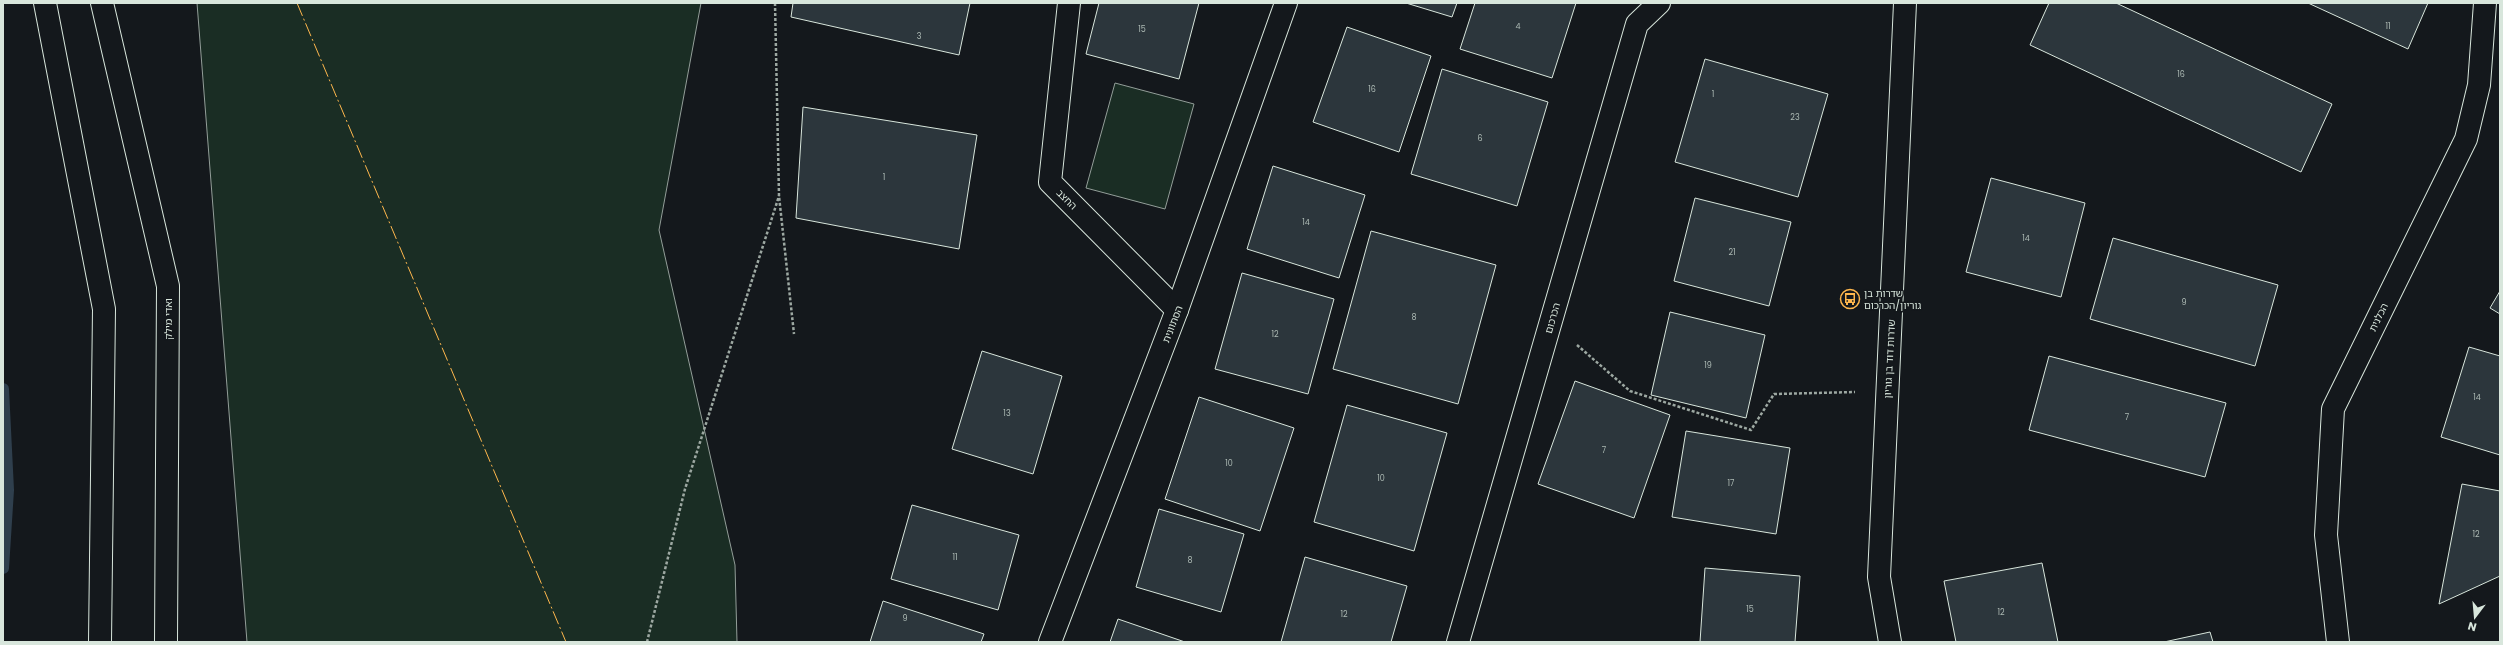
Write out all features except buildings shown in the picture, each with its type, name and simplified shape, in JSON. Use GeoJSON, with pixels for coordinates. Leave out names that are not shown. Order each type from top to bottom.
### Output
{"type":"FeatureCollection","features":[{"type":"Feature","properties":{"kind":"main road"},"geometry":{"type":"LineString","coordinates":[[45,3],[104,309],[100,642]]}},
{"type":"Feature","properties":{"kind":"main road","name":"ואדי מילק"},"geometry":{"type":"LineString","coordinates":[[102,3],[168,286],[166,642]]}},
{"type":"Feature","properties":{"kind":"main road","name":"החצב"},"geometry":{"type":"LineString","coordinates":[[1069,3],[1050,182],[1177,310]]}},
{"type":"Feature","properties":{"kind":"main road","name":"הסתוונית"},"geometry":{"type":"LineString","coordinates":[[1050,642],[1177,310],[1286,3]]}},
{"type":"Feature","properties":{"kind":"main road","name":"הכרכום"},"geometry":{"type":"LineString","coordinates":[[1458,642],[1637,24],[1659,3]]}},
{"type":"Feature","properties":{"kind":"main road","name":"שדרות דוד בן גוריון"},"geometry":{"type":"LineString","coordinates":[[1890,642],[1879,577],[1904,3]]}},
{"type":"Feature","properties":{"kind":"main road","name":"הכלנית"},"geometry":{"type":"LineString","coordinates":[[2338,642],[2326,535],[2333,409],[2466,139],[2478,85],[2485,3]]}},
{"type":"Feature","properties":{"kind":"path"},"geometry":{"type":"LineString","coordinates":[[775,3],[779,196],[794,334]]}},
{"type":"Feature","properties":{"kind":"path"},"geometry":{"type":"LineString","coordinates":[[647,642],[685,489],[779,196]]}},
{"type":"Feature","properties":{"kind":"path"},"geometry":{"type":"LineString","coordinates":[[1551,322],[1630,391],[1751,430],[1774,394],[1888,392]]}},
{"type":"Feature","properties":{"kind":"green space"},"geometry":{"type":"Polygon","coordinates":[[[197,3],[701,3],[659,230],[735,565],[737,642],[247,642],[197,3]]]}},
{"type":"Feature","properties":{"kind":"green space"},"geometry":{"type":"Polygon","coordinates":[[[1115,83],[1194,104],[1165,209],[1086,188],[1115,83]]]}},
{"type":"Feature","properties":{"kind":"waterway"},"geometry":{"type":"LineString","coordinates":[[3,389],[8,490],[3,568]]}},
{"type":"Feature","properties":{"kind":"power"},"geometry":{"type":"LineString","coordinates":[[297,3],[566,642]]}},
{"type":"Feature","properties":{"kind":"place","name":"שדרות בן גוריון/הכרכום"},"geometry":{"type":"Point","coordinates":[1850,299]}}]}
